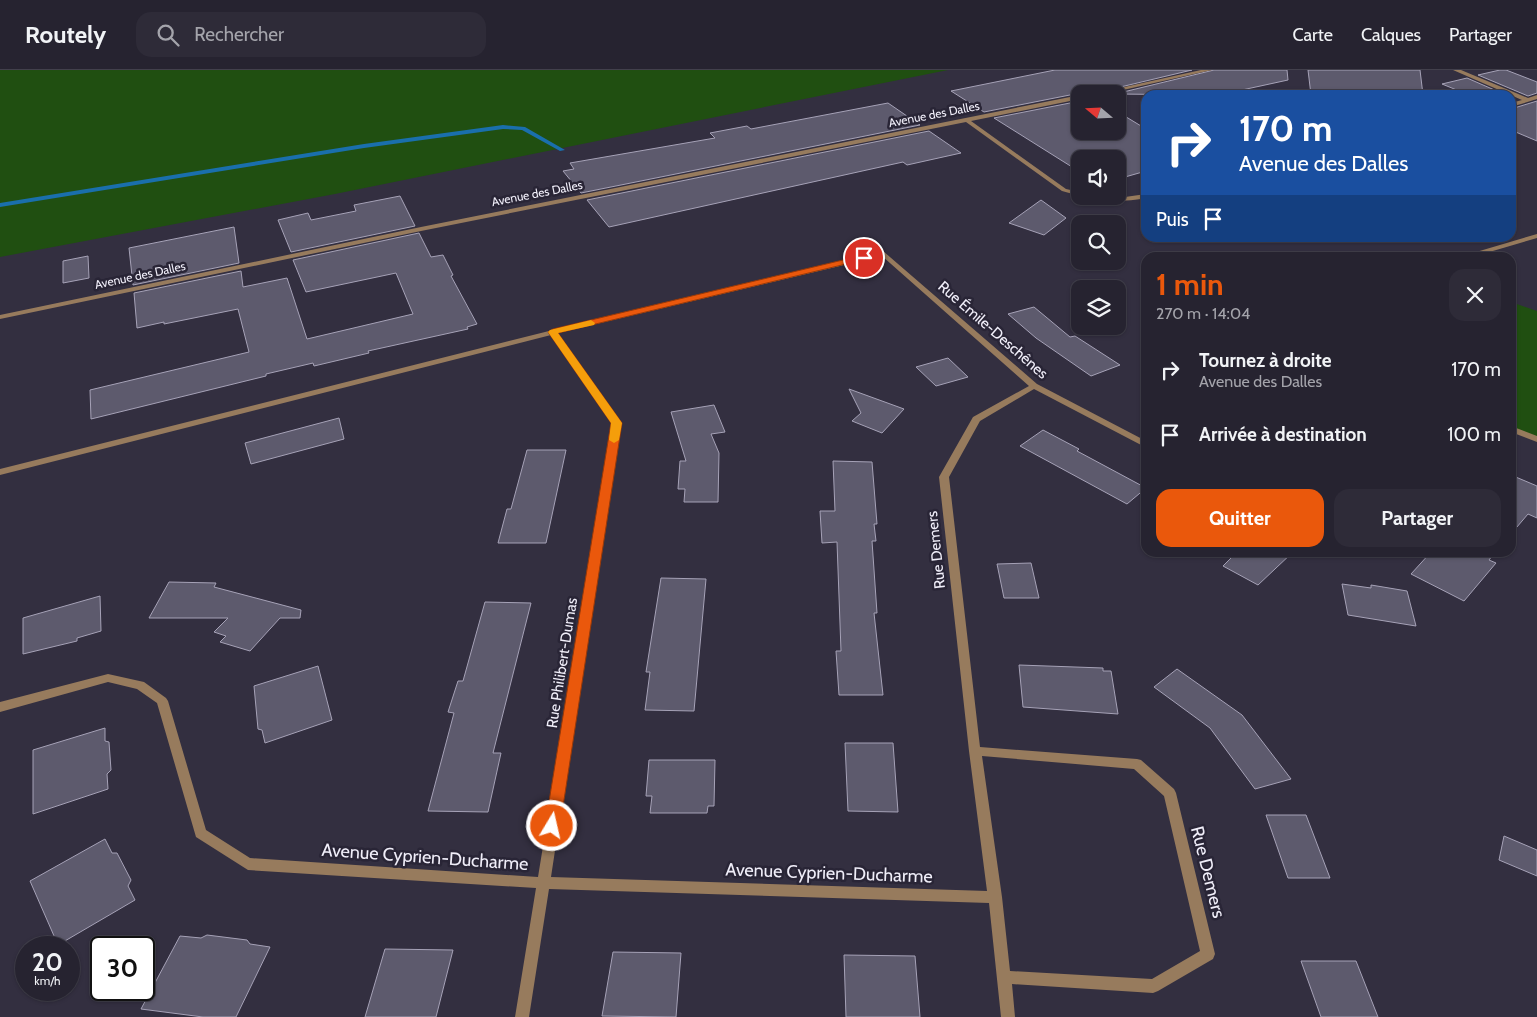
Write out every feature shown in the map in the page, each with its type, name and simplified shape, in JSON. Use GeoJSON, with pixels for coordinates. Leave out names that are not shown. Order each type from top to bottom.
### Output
{"type":"FeatureCollection","features":[{"type":"Feature","properties":{"kind":"street"},"geometry":{"type":"LineString","coordinates":[[1126,88],[1209,70]]}},
{"type":"Feature","properties":{"kind":"street"},"geometry":{"type":"LineString","coordinates":[[1456,70],[1504,90]]}},
{"type":"Feature","properties":{"kind":"street"},"geometry":{"type":"LineString","coordinates":[[1516,95],[1528,100]]}},
{"type":"Feature","properties":{"kind":"street"},"geometry":{"type":"LineString","coordinates":[[1516,104],[1537,97]]}},
{"type":"Feature","properties":{"kind":"street","name":"Avenue des Dalles"},"geometry":{"type":"LineString","coordinates":[[0,317],[430,227],[1071,99]]}},
{"type":"Feature","properties":{"kind":"street"},"geometry":{"type":"LineString","coordinates":[[968,121],[1064,190],[1071,192]]}},
{"type":"Feature","properties":{"kind":"street"},"geometry":{"type":"LineString","coordinates":[[1126,198],[1141,197]]}},
{"type":"Feature","properties":{"kind":"street"},"geometry":{"type":"LineString","coordinates":[[1516,242],[1537,236]]}},
{"type":"Feature","properties":{"kind":"street"},"geometry":{"type":"LineString","coordinates":[[1480,252],[1516,242]]}},
{"type":"Feature","properties":{"kind":"street","name":"Rue Émile-Deschênes"},"geometry":{"type":"LineString","coordinates":[[553,332],[883,253],[1034,386],[1141,441]]}},
{"type":"Feature","properties":{"kind":"street"},"geometry":{"type":"LineString","coordinates":[[0,472],[553,332]]}},
{"type":"Feature","properties":{"kind":"street","name":"Rue Philibert-Dumas"},"geometry":{"type":"LineString","coordinates":[[522,1017],[616,423],[553,332]]}},
{"type":"Feature","properties":{"kind":"street","name":"Rue Demers"},"geometry":{"type":"LineString","coordinates":[[1008,1017],[944,477],[976,419],[1034,386]]}},
{"type":"Feature","properties":{"kind":"street"},"geometry":{"type":"LineString","coordinates":[[1516,431],[1537,439]]}},
{"type":"Feature","properties":{"kind":"street","name":"Avenue Cyprien-Ducharme"},"geometry":{"type":"LineString","coordinates":[[0,707],[108,678],[140,685],[162,701],[200,833],[248,864],[543,883],[995,897]]}},
{"type":"Feature","properties":{"kind":"street","name":"Rue Demers"},"geometry":{"type":"LineString","coordinates":[[975,751],[1138,764],[1170,793],[1208,954],[1153,986],[1004,977]]}},
{"type":"Feature","properties":{"kind":"green space"},"geometry":{"type":"Polygon","coordinates":[[[0,70],[948,70],[335,194],[0,257],[0,70]]]}},
{"type":"Feature","properties":{"kind":"green space"},"geometry":{"type":"Polygon","coordinates":[[[1516,304],[1537,311],[1537,439],[1516,431],[1516,304]]]}},
{"type":"Feature","properties":{"kind":"building"},"geometry":{"type":"Polygon","coordinates":[[[1055,70],[1192,70],[1126,86],[1071,85],[1071,95],[984,112],[951,91],[1055,70]]]}},
{"type":"Feature","properties":{"kind":"building"},"geometry":{"type":"Polygon","coordinates":[[[1214,70],[1287,70],[1288,80],[1242,90],[1141,90],[1141,94],[1126,94],[1126,91],[1214,70]]]}},
{"type":"Feature","properties":{"kind":"building"},"geometry":{"type":"Polygon","coordinates":[[[1308,70],[1420,70],[1422,90],[1310,90],[1308,70]]]}},
{"type":"Feature","properties":{"kind":"building"},"geometry":{"type":"Polygon","coordinates":[[[1506,70],[1537,82],[1537,93],[1528,96],[1478,75],[1506,70]]]}},
{"type":"Feature","properties":{"kind":"building"},"geometry":{"type":"Polygon","coordinates":[[[1467,78],[1495,90],[1457,90],[1442,84],[1467,78]]]}},
{"type":"Feature","properties":{"kind":"building"},"geometry":{"type":"Polygon","coordinates":[[[1537,101],[1537,141],[1516,132],[1516,107],[1537,101]]]}},
{"type":"Feature","properties":{"kind":"building"},"geometry":{"type":"Polygon","coordinates":[[[888,103],[920,125],[581,193],[563,171],[574,169],[570,163],[715,138],[710,133],[747,126],[751,129],[888,103]]]}},
{"type":"Feature","properties":{"kind":"building"},"geometry":{"type":"Polygon","coordinates":[[[1071,103],[1071,140],[1126,140],[1126,117],[1141,126],[1141,172],[1126,177],[1126,150],[1071,150],[1071,166],[994,118],[1071,103]]]}},
{"type":"Feature","properties":{"kind":"building"},"geometry":{"type":"Polygon","coordinates":[[[929,131],[961,153],[907,165],[903,162],[609,227],[587,200],[929,131]]]}},
{"type":"Feature","properties":{"kind":"building"},"geometry":{"type":"Polygon","coordinates":[[[400,196],[415,226],[291,252],[278,220],[308,213],[311,220],[356,211],[354,205],[400,196]]]}},
{"type":"Feature","properties":{"kind":"building"},"geometry":{"type":"Polygon","coordinates":[[[1041,200],[1066,218],[1044,235],[1009,223],[1041,200]]]}},
{"type":"Feature","properties":{"kind":"building"},"geometry":{"type":"Polygon","coordinates":[[[234,227],[239,263],[133,285],[129,248],[234,227]]]}},
{"type":"Feature","properties":{"kind":"building"},"geometry":{"type":"Polygon","coordinates":[[[419,233],[431,257],[443,255],[453,275],[451,276],[477,324],[467,327],[468,329],[368,351],[369,353],[314,366],[313,363],[266,374],[266,376],[91,419],[90,390],[249,352],[238,309],[137,328],[134,293],[241,271],[243,287],[287,278],[307,339],[413,314],[396,273],[306,292],[293,260],[419,233]]]}},
{"type":"Feature","properties":{"kind":"building"},"geometry":{"type":"Polygon","coordinates":[[[88,256],[89,278],[63,283],[63,261],[88,256]]]}},
{"type":"Feature","properties":{"kind":"building"},"geometry":{"type":"Polygon","coordinates":[[[1034,307],[1070,337],[1075,336],[1120,365],[1091,376],[1036,338],[1008,314],[1034,307]]]}},
{"type":"Feature","properties":{"kind":"building"},"geometry":{"type":"Polygon","coordinates":[[[948,358],[968,377],[936,386],[916,367],[948,358]]]}},
{"type":"Feature","properties":{"kind":"building"},"geometry":{"type":"Polygon","coordinates":[[[849,389],[904,409],[882,433],[852,421],[861,413],[849,389]]]}},
{"type":"Feature","properties":{"kind":"building"},"geometry":{"type":"Polygon","coordinates":[[[714,405],[725,432],[711,434],[719,453],[718,502],[684,502],[685,489],[678,489],[680,461],[686,461],[671,412],[714,405]]]}},
{"type":"Feature","properties":{"kind":"building"},"geometry":{"type":"Polygon","coordinates":[[[339,418],[344,439],[251,464],[245,443],[339,418]]]}},
{"type":"Feature","properties":{"kind":"building"},"geometry":{"type":"Polygon","coordinates":[[[1043,430],[1079,449],[1077,451],[1141,485],[1141,492],[1127,504],[1020,446],[1043,430]]]}},
{"type":"Feature","properties":{"kind":"building"},"geometry":{"type":"Polygon","coordinates":[[[527,450],[566,450],[546,543],[498,543],[507,509],[511,509],[527,450]]]}},
{"type":"Feature","properties":{"kind":"building"},"geometry":{"type":"Polygon","coordinates":[[[833,461],[872,462],[877,524],[874,524],[876,541],[872,541],[877,613],[874,613],[883,695],[839,695],[836,651],[841,651],[837,542],[822,543],[820,511],[835,511],[833,461]]]}},
{"type":"Feature","properties":{"kind":"building"},"geometry":{"type":"Polygon","coordinates":[[[1516,477],[1537,486],[1537,518],[1528,514],[1516,528],[1516,477]]]}},
{"type":"Feature","properties":{"kind":"building"},"geometry":{"type":"Polygon","coordinates":[[[1232,557],[1288,557],[1258,585],[1223,566],[1232,557]]]}},
{"type":"Feature","properties":{"kind":"building"},"geometry":{"type":"Polygon","coordinates":[[[1426,557],[1491,557],[1489,560],[1496,563],[1464,601],[1411,574],[1426,557]]]}},
{"type":"Feature","properties":{"kind":"building"},"geometry":{"type":"Polygon","coordinates":[[[1031,563],[1039,598],[1004,598],[997,564],[1031,563]]]}},
{"type":"Feature","properties":{"kind":"building"},"geometry":{"type":"Polygon","coordinates":[[[661,578],[706,579],[694,711],[645,710],[650,672],[646,672],[661,578]]]}},
{"type":"Feature","properties":{"kind":"building"},"geometry":{"type":"Polygon","coordinates":[[[169,582],[216,583],[214,587],[301,610],[300,618],[280,618],[250,651],[220,642],[226,636],[214,632],[228,618],[149,618],[169,582]]]}},
{"type":"Feature","properties":{"kind":"building"},"geometry":{"type":"Polygon","coordinates":[[[1342,584],[1371,588],[1371,585],[1407,591],[1416,626],[1348,615],[1342,584]]]}},
{"type":"Feature","properties":{"kind":"building"},"geometry":{"type":"Polygon","coordinates":[[[100,596],[101,631],[77,638],[77,641],[23,654],[23,618],[100,596]]]}},
{"type":"Feature","properties":{"kind":"building"},"geometry":{"type":"Polygon","coordinates":[[[485,602],[531,603],[493,753],[501,753],[488,812],[428,811],[454,713],[448,712],[458,681],[463,681],[485,602]]]}},
{"type":"Feature","properties":{"kind":"building"},"geometry":{"type":"Polygon","coordinates":[[[1019,665],[1103,668],[1103,671],[1111,671],[1118,714],[1023,707],[1019,665]]]}},
{"type":"Feature","properties":{"kind":"building"},"geometry":{"type":"Polygon","coordinates":[[[318,666],[332,720],[265,743],[262,730],[258,729],[254,686],[318,666]]]}},
{"type":"Feature","properties":{"kind":"building"},"geometry":{"type":"Polygon","coordinates":[[[1177,669],[1242,715],[1291,779],[1255,789],[1210,728],[1154,687],[1177,669]]]}},
{"type":"Feature","properties":{"kind":"building"},"geometry":{"type":"Polygon","coordinates":[[[105,728],[105,741],[109,742],[111,770],[107,774],[108,789],[33,814],[33,750],[105,728]]]}},
{"type":"Feature","properties":{"kind":"building"},"geometry":{"type":"Polygon","coordinates":[[[845,743],[893,743],[898,812],[848,811],[845,743]]]}},
{"type":"Feature","properties":{"kind":"building"},"geometry":{"type":"Polygon","coordinates":[[[649,760],[715,760],[714,806],[708,806],[707,813],[650,813],[652,796],[646,796],[649,760]]]}},
{"type":"Feature","properties":{"kind":"building"},"geometry":{"type":"Polygon","coordinates":[[[1266,815],[1306,815],[1330,878],[1288,878],[1266,815]]]}},
{"type":"Feature","properties":{"kind":"building"},"geometry":{"type":"Polygon","coordinates":[[[1504,836],[1537,850],[1537,876],[1499,860],[1504,836]]]}},
{"type":"Feature","properties":{"kind":"building"},"geometry":{"type":"Polygon","coordinates":[[[105,839],[112,853],[117,853],[131,880],[128,886],[135,900],[73,936],[54,936],[30,881],[105,839]]]}},
{"type":"Feature","properties":{"kind":"building"},"geometry":{"type":"Polygon","coordinates":[[[207,935],[247,940],[250,944],[270,947],[236,1017],[203,1017],[141,1009],[145,1001],[155,1001],[155,983],[180,936],[201,938],[207,935]]]}},
{"type":"Feature","properties":{"kind":"building"},"geometry":{"type":"Polygon","coordinates":[[[385,949],[453,950],[436,1017],[365,1017],[385,949]]]}},
{"type":"Feature","properties":{"kind":"building"},"geometry":{"type":"Polygon","coordinates":[[[613,952],[681,953],[676,1017],[602,1016],[613,952]]]}},
{"type":"Feature","properties":{"kind":"building"},"geometry":{"type":"Polygon","coordinates":[[[844,955],[915,956],[920,1017],[846,1017],[844,955]]]}},
{"type":"Feature","properties":{"kind":"building"},"geometry":{"type":"Polygon","coordinates":[[[1301,961],[1356,961],[1378,1017],[1321,1017],[1301,961]]]}},
{"type":"Feature","properties":{"kind":"waterway"},"geometry":{"type":"LineString","coordinates":[[0,205],[364,146],[503,127],[523,128],[562,150]]}},
{"type":"Feature","properties":{"kind":"slow traffic"},"geometry":{"type":"LineString","coordinates":[[591,323],[553,332],[616,423],[614,440]]}},
{"type":"Feature","properties":{"kind":"route"},"geometry":{"type":"LineString","coordinates":[[552,826],[616,423],[553,332],[864,258]]}}]}
